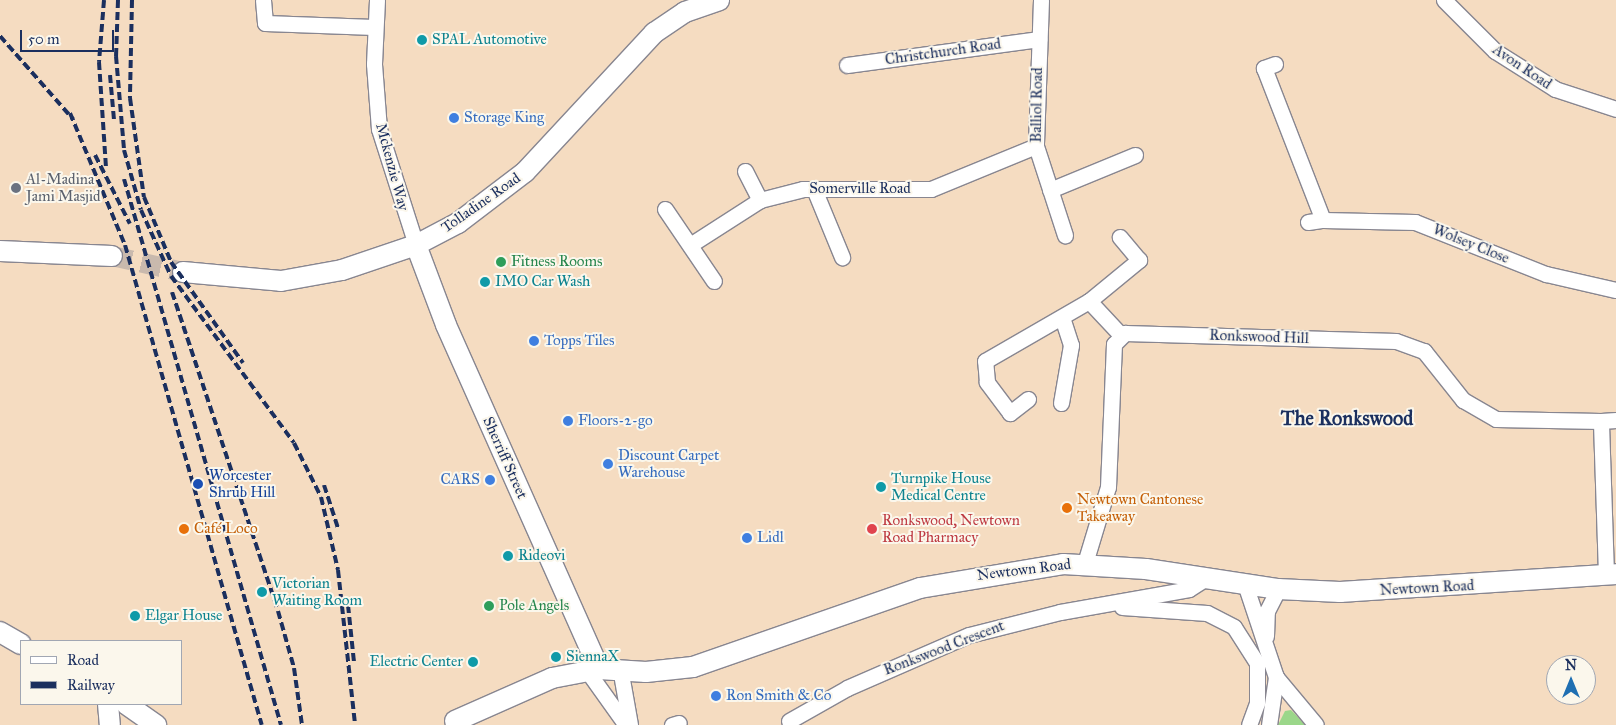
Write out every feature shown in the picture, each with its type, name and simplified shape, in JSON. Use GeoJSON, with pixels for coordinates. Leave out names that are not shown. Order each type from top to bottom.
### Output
{"type":"FeatureCollection","features":[{"type":"Feature","properties":{"kind":"main road","name":"Tolladine Road"},"geometry":{"type":"LineString","coordinates":[[183,272],[280,281],[342,270],[416,245],[458,223],[525,172],[654,33],[685,12],[719,0]]}},
{"type":"Feature","properties":{"kind":"main road","name":"Sherriff Street"},"geometry":{"type":"LineString","coordinates":[[416,245],[446,325],[593,670]]}},
{"type":"Feature","properties":{"kind":"main road"},"geometry":{"type":"LineString","coordinates":[[0,251],[112,256]]}},
{"type":"Feature","properties":{"kind":"main road","name":"Newtown Road"},"geometry":{"type":"LineString","coordinates":[[455,721],[552,678],[593,670],[620,668],[654,672],[693,666],[920,588],[1085,563],[1278,589],[1340,592],[1451,588],[1611,574]]}},
{"type":"Feature","properties":{"kind":"main road"},"geometry":{"type":"LineString","coordinates":[[0,632],[20,643]]}},
{"type":"Feature","properties":{"kind":"main road"},"geometry":{"type":"LineString","coordinates":[[108,705],[110,725]]}},
{"type":"Feature","properties":{"kind":"street"},"geometry":{"type":"LineString","coordinates":[[262,0],[264,23],[374,27]]}},
{"type":"Feature","properties":{"kind":"street","name":"Mckenzie Way"},"geometry":{"type":"LineString","coordinates":[[377,0],[374,27],[379,129],[416,245]]}},
{"type":"Feature","properties":{"kind":"street","name":"Balliol Road"},"geometry":{"type":"LineString","coordinates":[[1041,0],[1036,146],[1065,235]]}},
{"type":"Feature","properties":{"kind":"street","name":"Avon Road"},"geometry":{"type":"LineString","coordinates":[[1444,0],[1495,51],[1555,89],[1616,108]]}},
{"type":"Feature","properties":{"kind":"street","name":"Christchurch Road"},"geometry":{"type":"LineString","coordinates":[[847,65],[1039,39]]}},
{"type":"Feature","properties":{"kind":"street","name":"Wolsey Close"},"geometry":{"type":"LineString","coordinates":[[1264,68],[1315,221],[1415,222],[1546,274],[1616,290]]}},
{"type":"Feature","properties":{"kind":"street","name":"Somerville Road"},"geometry":{"type":"LineString","coordinates":[[690,245],[760,200],[814,189],[931,189],[1036,146]]}},
{"type":"Feature","properties":{"kind":"street"},"geometry":{"type":"LineString","coordinates":[[1050,190],[1135,155]]}},
{"type":"Feature","properties":{"kind":"street"},"geometry":{"type":"LineString","coordinates":[[745,171],[760,200]]}},
{"type":"Feature","properties":{"kind":"street"},"geometry":{"type":"LineString","coordinates":[[814,189],[842,257]]}},
{"type":"Feature","properties":{"kind":"street"},"geometry":{"type":"LineString","coordinates":[[665,209],[714,280]]}},
{"type":"Feature","properties":{"kind":"street"},"geometry":{"type":"LineString","coordinates":[[1028,399],[1005,416],[987,382],[985,361],[1062,318],[1088,301],[1139,260],[1120,237]]}},
{"type":"Feature","properties":{"kind":"street"},"geometry":{"type":"LineString","coordinates":[[1085,563],[1108,487],[1114,344],[1120,334],[1088,301]]}},
{"type":"Feature","properties":{"kind":"street"},"geometry":{"type":"LineString","coordinates":[[1061,403],[1071,344],[1062,318]]}},
{"type":"Feature","properties":{"kind":"street","name":"Ronkswood Hill"},"geometry":{"type":"LineString","coordinates":[[1120,334],[1396,341],[1424,351],[1463,400],[1496,419],[1608,420]]}},
{"type":"Feature","properties":{"kind":"street"},"geometry":{"type":"LineString","coordinates":[[1608,420],[1611,574]]}},
{"type":"Feature","properties":{"kind":"street","name":"Ronkswood Crescent"},"geometry":{"type":"LineString","coordinates":[[789,721],[847,688],[969,635],[1012,622],[1189,589],[1206,578]]}},
{"type":"Feature","properties":{"kind":"street"},"geometry":{"type":"LineString","coordinates":[[1245,584],[1276,677],[1316,725]]}},
{"type":"Feature","properties":{"kind":"street"},"geometry":{"type":"LineString","coordinates":[[1266,645],[1266,611],[1278,589]]}},
{"type":"Feature","properties":{"kind":"street","name":"Ronkswood Crescent"},"geometry":{"type":"LineString","coordinates":[[1110,605],[1207,613],[1234,627],[1257,663],[1257,703],[1249,725]]}},
{"type":"Feature","properties":{"kind":"street"},"geometry":{"type":"LineString","coordinates":[[620,668],[628,725]]}},
{"type":"Feature","properties":{"kind":"street"},"geometry":{"type":"LineString","coordinates":[[593,670],[628,725]]}},
{"type":"Feature","properties":{"kind":"street"},"geometry":{"type":"LineString","coordinates":[[1269,725],[1276,677]]}},
{"type":"Feature","properties":{"kind":"green space"},"geometry":{"type":"Polygon","coordinates":[[[1291,710],[1305,725],[1278,725],[1285,711],[1291,710]]]}},
{"type":"Feature","properties":{"kind":"tunnel"},"geometry":{"type":"LineString","coordinates":[[112,256],[183,272]]}},
{"type":"Feature","properties":{"kind":"railway"},"geometry":{"type":"LineString","coordinates":[[104,0],[99,62],[106,168]]}},
{"type":"Feature","properties":{"kind":"railway"},"geometry":{"type":"LineString","coordinates":[[118,0],[116,56],[124,150],[141,210],[171,276],[294,443],[321,497],[338,570],[355,725]]}},
{"type":"Feature","properties":{"kind":"railway"},"geometry":{"type":"LineString","coordinates":[[132,0],[130,98],[144,197],[171,262],[243,363]]}},
{"type":"Feature","properties":{"kind":"railway"},"geometry":{"type":"LineString","coordinates":[[0,36],[73,119]]}},
{"type":"Feature","properties":{"kind":"railway"},"geometry":{"type":"LineString","coordinates":[[110,75],[114,120]]}},
{"type":"Feature","properties":{"kind":"railway"},"geometry":{"type":"LineString","coordinates":[[70,113],[125,245],[262,725]]}},
{"type":"Feature","properties":{"kind":"railway"},"geometry":{"type":"LineString","coordinates":[[95,155],[130,224]]}},
{"type":"Feature","properties":{"kind":"railway"},"geometry":{"type":"LineString","coordinates":[[124,179],[281,725]]}},
{"type":"Feature","properties":{"kind":"railway"},"geometry":{"type":"LineString","coordinates":[[172,292],[278,611],[294,668],[302,725]]}},
{"type":"Feature","properties":{"kind":"railway"},"geometry":{"type":"LineString","coordinates":[[324,485],[338,528]]}},
{"type":"Feature","properties":{"kind":"railway"},"geometry":{"type":"LineString","coordinates":[[348,605],[354,662]]}},
{"type":"Feature","properties":{"kind":"place","name":"SPAL Automotive"},"geometry":{"type":"Point","coordinates":[422,40]}},
{"type":"Feature","properties":{"kind":"place","name":"Storage King"},"geometry":{"type":"Point","coordinates":[454,118]}},
{"type":"Feature","properties":{"kind":"place","name":"Al-Madina Jami Masjid"},"geometry":{"type":"Point","coordinates":[16,188]}},
{"type":"Feature","properties":{"kind":"place","name":"Fitness Rooms"},"geometry":{"type":"Point","coordinates":[501,262]}},
{"type":"Feature","properties":{"kind":"place","name":"IMO Car Wash"},"geometry":{"type":"Point","coordinates":[485,282]}},
{"type":"Feature","properties":{"kind":"place","name":"Topps Tiles"},"geometry":{"type":"Point","coordinates":[534,341]}},
{"type":"Feature","properties":{"kind":"place","name":"Floors-2-go"},"geometry":{"type":"Point","coordinates":[568,421]}},
{"type":"Feature","properties":{"kind":"place","name":"Discount Carpet Warehouse"},"geometry":{"type":"Point","coordinates":[608,464]}},
{"type":"Feature","properties":{"kind":"place","name":"CARS"},"geometry":{"type":"Point","coordinates":[490,480]}},
{"type":"Feature","properties":{"kind":"place","name":"Worcester Shrub Hill"},"geometry":{"type":"Point","coordinates":[198,484]}},
{"type":"Feature","properties":{"kind":"place","name":"Turnpike House Medical Centre"},"geometry":{"type":"Point","coordinates":[881,487]}},
{"type":"Feature","properties":{"kind":"place","name":"Newtown Cantonese Takeaway"},"geometry":{"type":"Point","coordinates":[1067,508]}},
{"type":"Feature","properties":{"kind":"place","name":"Café Loco"},"geometry":{"type":"Point","coordinates":[184,529]}},
{"type":"Feature","properties":{"kind":"place","name":"Ronkswood, Newtown Road Pharmacy"},"geometry":{"type":"Point","coordinates":[872,529]}},
{"type":"Feature","properties":{"kind":"place","name":"Lidl"},"geometry":{"type":"Point","coordinates":[747,538]}},
{"type":"Feature","properties":{"kind":"place","name":"Rideovi"},"geometry":{"type":"Point","coordinates":[508,556]}},
{"type":"Feature","properties":{"kind":"place","name":"Victorian Waiting Room"},"geometry":{"type":"Point","coordinates":[262,592]}},
{"type":"Feature","properties":{"kind":"place","name":"Pole Angels"},"geometry":{"type":"Point","coordinates":[489,606]}},
{"type":"Feature","properties":{"kind":"place","name":"Elgar House"},"geometry":{"type":"Point","coordinates":[135,616]}},
{"type":"Feature","properties":{"kind":"place","name":"SiennaX"},"geometry":{"type":"Point","coordinates":[556,657]}},
{"type":"Feature","properties":{"kind":"place","name":"Electric Center"},"geometry":{"type":"Point","coordinates":[473,662]}},
{"type":"Feature","properties":{"kind":"place","name":"Ron Smith & Co"},"geometry":{"type":"Point","coordinates":[716,696]}},
{"type":"Feature","properties":{"kind":"district","name":"The Ronkswood"},"geometry":{"type":"Point","coordinates":[1347,418]}}]}
